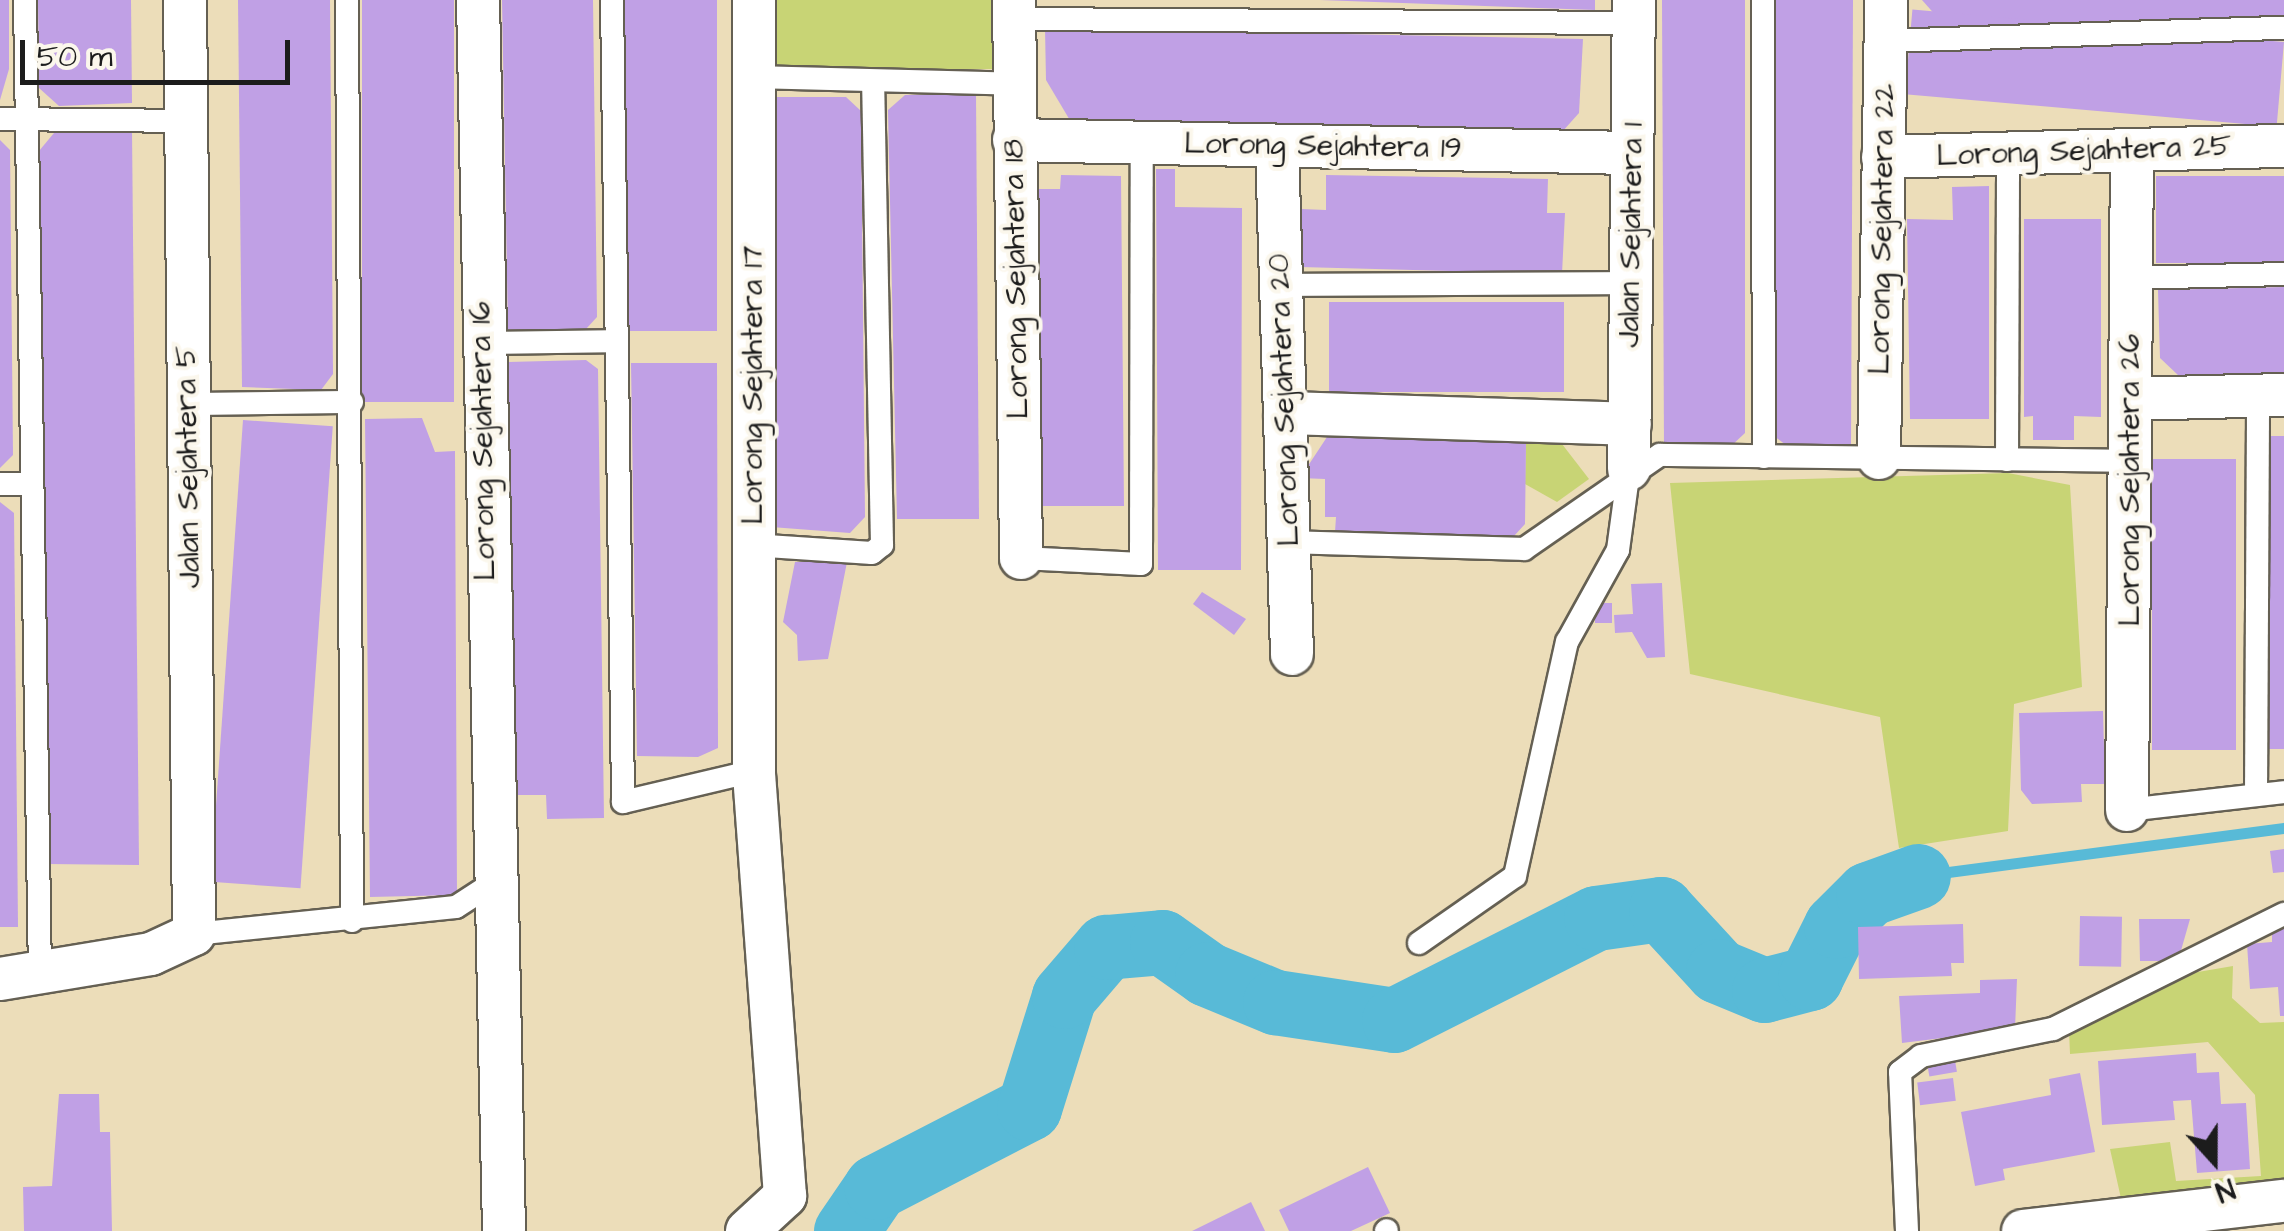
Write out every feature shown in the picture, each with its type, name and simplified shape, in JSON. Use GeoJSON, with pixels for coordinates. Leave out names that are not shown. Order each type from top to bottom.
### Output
{"type":"FeatureCollection","features":[{"type":"Feature","properties":{"kind":"street","name":"Jalan Sejahtera 5"},"geometry":{"type":"LineString","coordinates":[[184,0],[194,934]]}},
{"type":"Feature","properties":{"kind":"street","name":"Lorong Sejahtera 16"},"geometry":{"type":"LineString","coordinates":[[478,0],[480,343],[504,1231]]}},
{"type":"Feature","properties":{"kind":"street","name":"Lorong Sejahtera 17"},"geometry":{"type":"LineString","coordinates":[[754,0],[754,771],[791,1208]]}},
{"type":"Feature","properties":{"kind":"street","name":"Lorong Sejahtera 18"},"geometry":{"type":"LineString","coordinates":[[1014,9],[1021,558]]}},
{"type":"Feature","properties":{"kind":"street","name":"Jalan Sejahtera 1"},"geometry":{"type":"LineString","coordinates":[[1629,469],[1634,11]]}},
{"type":"Feature","properties":{"kind":"street","name":"Lorong Sejahtera 22"},"geometry":{"type":"LineString","coordinates":[[1878,458],[1885,21]]}},
{"type":"Feature","properties":{"kind":"street","name":"Lorong Sejahtera 19"},"geometry":{"type":"LineString","coordinates":[[1014,140],[1632,153]]}},
{"type":"Feature","properties":{"kind":"street","name":"Lorong Sejahtera 20"},"geometry":{"type":"LineString","coordinates":[[1277,146],[1292,654]]}},
{"type":"Feature","properties":{"kind":"street","name":"Lorong Sejahtera 25"},"geometry":{"type":"LineString","coordinates":[[1884,157],[2284,146]]}},
{"type":"Feature","properties":{"kind":"street","name":"Lorong Sejahtera 26"},"geometry":{"type":"LineString","coordinates":[[2127,810],[2132,150]]}},
{"type":"Feature","properties":{"kind":"street"},"geometry":{"type":"LineString","coordinates":[[2130,399],[2271,396]]}},
{"type":"Feature","properties":{"kind":"street"},"geometry":{"type":"LineString","coordinates":[[1285,413],[1630,424]]}},
{"type":"Feature","properties":{"kind":"street"},"geometry":{"type":"LineString","coordinates":[[20,976],[150,954],[194,934]]}},
{"type":"Feature","properties":{"kind":"street"},"geometry":{"type":"LineString","coordinates":[[2023,1231],[2284,1202]]}},
{"type":"Feature","properties":{"kind":"street"},"geometry":{"type":"LineString","coordinates":[[747,1231],[791,1208]]}},
{"type":"Feature","properties":{"kind":"lane"},"geometry":{"type":"LineString","coordinates":[[20,976],[30,484],[25,0]]}},
{"type":"Feature","properties":{"kind":"lane"},"geometry":{"type":"LineString","coordinates":[[347,0],[352,921]]}},
{"type":"Feature","properties":{"kind":"lane"},"geometry":{"type":"LineString","coordinates":[[612,0],[624,802],[754,771]]}},
{"type":"Feature","properties":{"kind":"lane"},"geometry":{"type":"LineString","coordinates":[[1764,0],[1764,457]]}},
{"type":"Feature","properties":{"kind":"lane"},"geometry":{"type":"LineString","coordinates":[[1014,9],[1634,11]]}},
{"type":"Feature","properties":{"kind":"lane"},"geometry":{"type":"LineString","coordinates":[[1885,21],[2284,28]]}},
{"type":"Feature","properties":{"kind":"lane"},"geometry":{"type":"LineString","coordinates":[[754,77],[1014,84]]}},
{"type":"Feature","properties":{"kind":"lane"},"geometry":{"type":"LineString","coordinates":[[752,545],[872,552],[882,545],[873,82]]}},
{"type":"Feature","properties":{"kind":"lane"},"geometry":{"type":"LineString","coordinates":[[0,119],[186,121]]}},
{"type":"Feature","properties":{"kind":"lane"},"geometry":{"type":"LineString","coordinates":[[1021,558],[1141,564],[1142,142]]}},
{"type":"Feature","properties":{"kind":"lane"},"geometry":{"type":"LineString","coordinates":[[2007,460],[2008,154]]}},
{"type":"Feature","properties":{"kind":"lane"},"geometry":{"type":"LineString","coordinates":[[2131,278],[2284,274]]}},
{"type":"Feature","properties":{"kind":"lane"},"geometry":{"type":"LineString","coordinates":[[1282,285],[1631,283]]}},
{"type":"Feature","properties":{"kind":"lane"},"geometry":{"type":"LineString","coordinates":[[480,343],[616,341]]}},
{"type":"Feature","properties":{"kind":"lane"},"geometry":{"type":"LineString","coordinates":[[2256,795],[2271,396]]}},
{"type":"Feature","properties":{"kind":"lane"},"geometry":{"type":"LineString","coordinates":[[188,404],[352,402]]}},
{"type":"Feature","properties":{"kind":"lane"},"geometry":{"type":"LineString","coordinates":[[1288,542],[1524,549],[1629,469],[1660,455],[2130,462]]}},
{"type":"Feature","properties":{"kind":"lane"},"geometry":{"type":"LineString","coordinates":[[1419,942],[1515,876],[1562,660],[1618,550],[1629,469]]}},
{"type":"Feature","properties":{"kind":"lane"},"geometry":{"type":"LineString","coordinates":[[0,484],[30,484]]}},
{"type":"Feature","properties":{"kind":"lane"},"geometry":{"type":"LineString","coordinates":[[2127,810],[2284,792]]}},
{"type":"Feature","properties":{"kind":"lane"},"geometry":{"type":"LineString","coordinates":[[194,934],[352,921],[456,907],[493,883]]}},
{"type":"Feature","properties":{"kind":"lane"},"geometry":{"type":"LineString","coordinates":[[1908,1231],[1900,1072],[1921,1056],[2053,1029],[2284,914]]}},
{"type":"Feature","properties":{"kind":"green space"},"geometry":{"type":"Polygon","coordinates":[[[770,0],[993,0],[993,69],[770,69],[770,0]]]}},
{"type":"Feature","properties":{"kind":"green space"},"geometry":{"type":"Polygon","coordinates":[[[1526,443],[1562,444],[1589,479],[1557,502],[1525,484],[1526,443]]]}},
{"type":"Feature","properties":{"kind":"green space"},"geometry":{"type":"Polygon","coordinates":[[[2008,473],[2070,485],[2082,687],[2014,704],[2008,831],[1899,848],[1880,717],[1690,674],[1670,483],[2008,473]]]}},
{"type":"Feature","properties":{"kind":"green space"},"geometry":{"type":"Polygon","coordinates":[[[2233,966],[2232,998],[2260,1023],[2284,1022],[2284,1188],[2122,1203],[2110,1149],[2170,1142],[2176,1181],[2261,1176],[2255,1095],[2208,1042],[2070,1054],[2069,1031],[2192,973],[2233,966]]]}},
{"type":"Feature","properties":{"kind":"building"},"geometry":{"type":"Polygon","coordinates":[[[0,0],[9,0],[9,69],[0,100],[0,0]]]}},
{"type":"Feature","properties":{"kind":"building"},"geometry":{"type":"Polygon","coordinates":[[[38,0],[131,0],[132,103],[59,106],[39,88],[38,0]]]}},
{"type":"Feature","properties":{"kind":"building"},"geometry":{"type":"Polygon","coordinates":[[[238,0],[330,0],[333,374],[321,390],[242,387],[238,0]]]}},
{"type":"Feature","properties":{"kind":"building"},"geometry":{"type":"Polygon","coordinates":[[[362,0],[454,0],[454,402],[362,402],[362,0]]]}},
{"type":"Feature","properties":{"kind":"building"},"geometry":{"type":"Polygon","coordinates":[[[502,0],[593,0],[597,317],[586,329],[508,330],[502,0]]]}},
{"type":"Feature","properties":{"kind":"building"},"geometry":{"type":"Polygon","coordinates":[[[625,0],[717,0],[717,331],[625,331],[625,0]]]}},
{"type":"Feature","properties":{"kind":"building"},"geometry":{"type":"Polygon","coordinates":[[[1320,0],[1595,0],[1595,10],[1320,0]]]}},
{"type":"Feature","properties":{"kind":"building"},"geometry":{"type":"Polygon","coordinates":[[[1662,0],[1745,0],[1745,433],[1730,447],[1664,447],[1662,0]]]}},
{"type":"Feature","properties":{"kind":"building"},"geometry":{"type":"Polygon","coordinates":[[[1773,0],[1853,0],[1851,445],[1786,445],[1770,433],[1773,0]]]}},
{"type":"Feature","properties":{"kind":"building"},"geometry":{"type":"Polygon","coordinates":[[[1922,0],[2284,0],[2284,16],[1946,27],[1922,0]]]}},
{"type":"Feature","properties":{"kind":"building"},"geometry":{"type":"Polygon","coordinates":[[[1912,9],[2284,42],[2277,127],[1905,94],[1912,9]]]}},
{"type":"Feature","properties":{"kind":"building"},"geometry":{"type":"Polygon","coordinates":[[[1045,28],[1583,39],[1579,113],[1562,132],[1071,122],[1046,80],[1045,28]]]}},
{"type":"Feature","properties":{"kind":"building"},"geometry":{"type":"Polygon","coordinates":[[[976,94],[979,519],[897,519],[888,110],[905,95],[976,94]]]}},
{"type":"Feature","properties":{"kind":"building"},"geometry":{"type":"Polygon","coordinates":[[[768,97],[846,97],[861,111],[865,517],[850,533],[771,527],[768,97]]]}},
{"type":"Feature","properties":{"kind":"building"},"geometry":{"type":"Polygon","coordinates":[[[132,131],[139,865],[47,864],[39,151],[54,133],[132,131]]]}},
{"type":"Feature","properties":{"kind":"building"},"geometry":{"type":"Polygon","coordinates":[[[0,140],[10,150],[13,455],[0,468],[0,140]]]}},
{"type":"Feature","properties":{"kind":"building"},"geometry":{"type":"Polygon","coordinates":[[[1156,169],[1175,169],[1175,207],[1242,208],[1241,570],[1158,570],[1156,169]]]}},
{"type":"Feature","properties":{"kind":"building"},"geometry":{"type":"Polygon","coordinates":[[[1061,175],[1121,176],[1124,506],[1038,506],[1033,189],[1060,189],[1061,175]]]}},
{"type":"Feature","properties":{"kind":"building"},"geometry":{"type":"Polygon","coordinates":[[[1326,175],[1548,179],[1547,213],[1565,213],[1562,274],[1300,267],[1301,209],[1326,210],[1326,175]]]}},
{"type":"Feature","properties":{"kind":"building"},"geometry":{"type":"Polygon","coordinates":[[[2156,176],[2284,176],[2284,263],[2156,263],[2156,176]]]}},
{"type":"Feature","properties":{"kind":"building"},"geometry":{"type":"Polygon","coordinates":[[[1989,186],[1989,419],[1910,419],[1907,219],[1953,220],[1952,187],[1989,186]]]}},
{"type":"Feature","properties":{"kind":"building"},"geometry":{"type":"Polygon","coordinates":[[[2024,219],[2101,219],[2101,417],[2074,416],[2074,440],[2033,440],[2033,416],[2024,417],[2024,219]]]}},
{"type":"Feature","properties":{"kind":"building"},"geometry":{"type":"Polygon","coordinates":[[[2284,287],[2284,372],[2179,376],[2160,358],[2158,290],[2284,287]]]}},
{"type":"Feature","properties":{"kind":"building"},"geometry":{"type":"Polygon","coordinates":[[[1329,302],[1564,302],[1564,392],[1329,392],[1329,302]]]}},
{"type":"Feature","properties":{"kind":"building"},"geometry":{"type":"Polygon","coordinates":[[[586,360],[598,369],[604,818],[547,819],[546,795],[515,795],[508,362],[586,360]]]}},
{"type":"Feature","properties":{"kind":"building"},"geometry":{"type":"Polygon","coordinates":[[[631,363],[717,363],[718,748],[698,757],[637,756],[631,363]]]}},
{"type":"Feature","properties":{"kind":"building"},"geometry":{"type":"Polygon","coordinates":[[[422,418],[435,452],[455,451],[457,895],[370,897],[365,419],[422,418]]]}},
{"type":"Feature","properties":{"kind":"building"},"geometry":{"type":"Polygon","coordinates":[[[243,420],[333,426],[300,888],[211,882],[243,420]]]}},
{"type":"Feature","properties":{"kind":"building"},"geometry":{"type":"Polygon","coordinates":[[[2269,436],[2284,436],[2284,749],[2269,749],[2269,436]]]}},
{"type":"Feature","properties":{"kind":"building"},"geometry":{"type":"Polygon","coordinates":[[[1327,437],[1526,443],[1525,524],[1514,536],[1335,532],[1336,517],[1325,517],[1325,479],[1300,478],[1327,437]]]}},
{"type":"Feature","properties":{"kind":"building"},"geometry":{"type":"Polygon","coordinates":[[[2152,459],[2236,459],[2236,750],[2152,750],[2152,459]]]}},
{"type":"Feature","properties":{"kind":"building"},"geometry":{"type":"Polygon","coordinates":[[[0,502],[14,513],[18,927],[0,927],[0,502]]]}},
{"type":"Feature","properties":{"kind":"building"},"geometry":{"type":"Polygon","coordinates":[[[795,562],[847,562],[828,659],[798,661],[797,635],[783,622],[795,562]]]}},
{"type":"Feature","properties":{"kind":"building"},"geometry":{"type":"Polygon","coordinates":[[[1662,583],[1665,657],[1647,658],[1632,632],[1615,633],[1614,615],[1633,614],[1631,584],[1662,583]]]}},
{"type":"Feature","properties":{"kind":"building"},"geometry":{"type":"Polygon","coordinates":[[[1202,592],[1246,619],[1234,635],[1193,604],[1202,592]]]}},
{"type":"Feature","properties":{"kind":"building"},"geometry":{"type":"Polygon","coordinates":[[[1595,603],[1612,603],[1612,623],[1595,623],[1595,603]]]}},
{"type":"Feature","properties":{"kind":"building"},"geometry":{"type":"Polygon","coordinates":[[[2103,711],[2105,784],[2081,784],[2082,802],[2032,804],[2021,790],[2019,713],[2103,711]]]}},
{"type":"Feature","properties":{"kind":"building"},"geometry":{"type":"Polygon","coordinates":[[[2284,849],[2284,872],[2273,873],[2270,851],[2284,849]]]}},
{"type":"Feature","properties":{"kind":"building"},"geometry":{"type":"Polygon","coordinates":[[[2080,916],[2122,917],[2121,967],[2079,966],[2080,916]]]}},
{"type":"Feature","properties":{"kind":"building"},"geometry":{"type":"Polygon","coordinates":[[[2139,919],[2190,919],[2178,961],[2140,961],[2139,919]]]}},
{"type":"Feature","properties":{"kind":"building"},"geometry":{"type":"Polygon","coordinates":[[[1963,924],[1964,963],[1951,963],[1952,976],[1859,979],[1858,927],[1963,924]]]}},
{"type":"Feature","properties":{"kind":"building"},"geometry":{"type":"Polygon","coordinates":[[[2284,926],[2284,1016],[2280,1016],[2278,987],[2250,989],[2247,944],[2272,942],[2272,927],[2284,926]]]}},
{"type":"Feature","properties":{"kind":"building"},"geometry":{"type":"Polygon","coordinates":[[[2017,979],[2015,1029],[1902,1043],[1899,996],[1980,993],[1980,980],[2017,979]]]}},
{"type":"Feature","properties":{"kind":"building"},"geometry":{"type":"Polygon","coordinates":[[[2196,1053],[2197,1073],[2219,1072],[2221,1104],[2246,1103],[2250,1169],[2197,1173],[2191,1100],[2173,1101],[2175,1120],[2102,1125],[2098,1061],[2196,1053]]]}},
{"type":"Feature","properties":{"kind":"building"},"geometry":{"type":"Polygon","coordinates":[[[1954,1055],[1957,1072],[1929,1077],[1926,1060],[1954,1055]]]}},
{"type":"Feature","properties":{"kind":"building"},"geometry":{"type":"Polygon","coordinates":[[[2080,1073],[2095,1152],[2003,1169],[2005,1180],[1975,1186],[1961,1112],[2051,1095],[2049,1079],[2080,1073]]]}},
{"type":"Feature","properties":{"kind":"building"},"geometry":{"type":"Polygon","coordinates":[[[1953,1078],[1956,1101],[1920,1105],[1917,1082],[1953,1078]]]}},
{"type":"Feature","properties":{"kind":"building"},"geometry":{"type":"Polygon","coordinates":[[[59,1094],[99,1094],[100,1132],[110,1132],[112,1231],[24,1231],[23,1187],[52,1186],[59,1094]]]}},
{"type":"Feature","properties":{"kind":"building"},"geometry":{"type":"Polygon","coordinates":[[[1368,1167],[1390,1213],[1351,1231],[1289,1231],[1279,1210],[1368,1167]]]}},
{"type":"Feature","properties":{"kind":"building"},"geometry":{"type":"Polygon","coordinates":[[[1251,1202],[1265,1231],[1192,1231],[1251,1202]]]}},
{"type":"Feature","properties":{"kind":"waterway"},"geometry":{"type":"LineString","coordinates":[[1918,876],[2284,828]]}},
{"type":"Feature","properties":{"kind":"waterway"},"geometry":{"type":"LineString","coordinates":[[846,1231],[876,1187],[1029,1108],[1064,996],[1106,947],[1162,942],[1207,974],[1275,1002],[1394,1020],[1596,918],[1661,909],[1718,971],[1764,990],[1810,978],[1836,926],[1868,894],[1918,876]]}}]}
